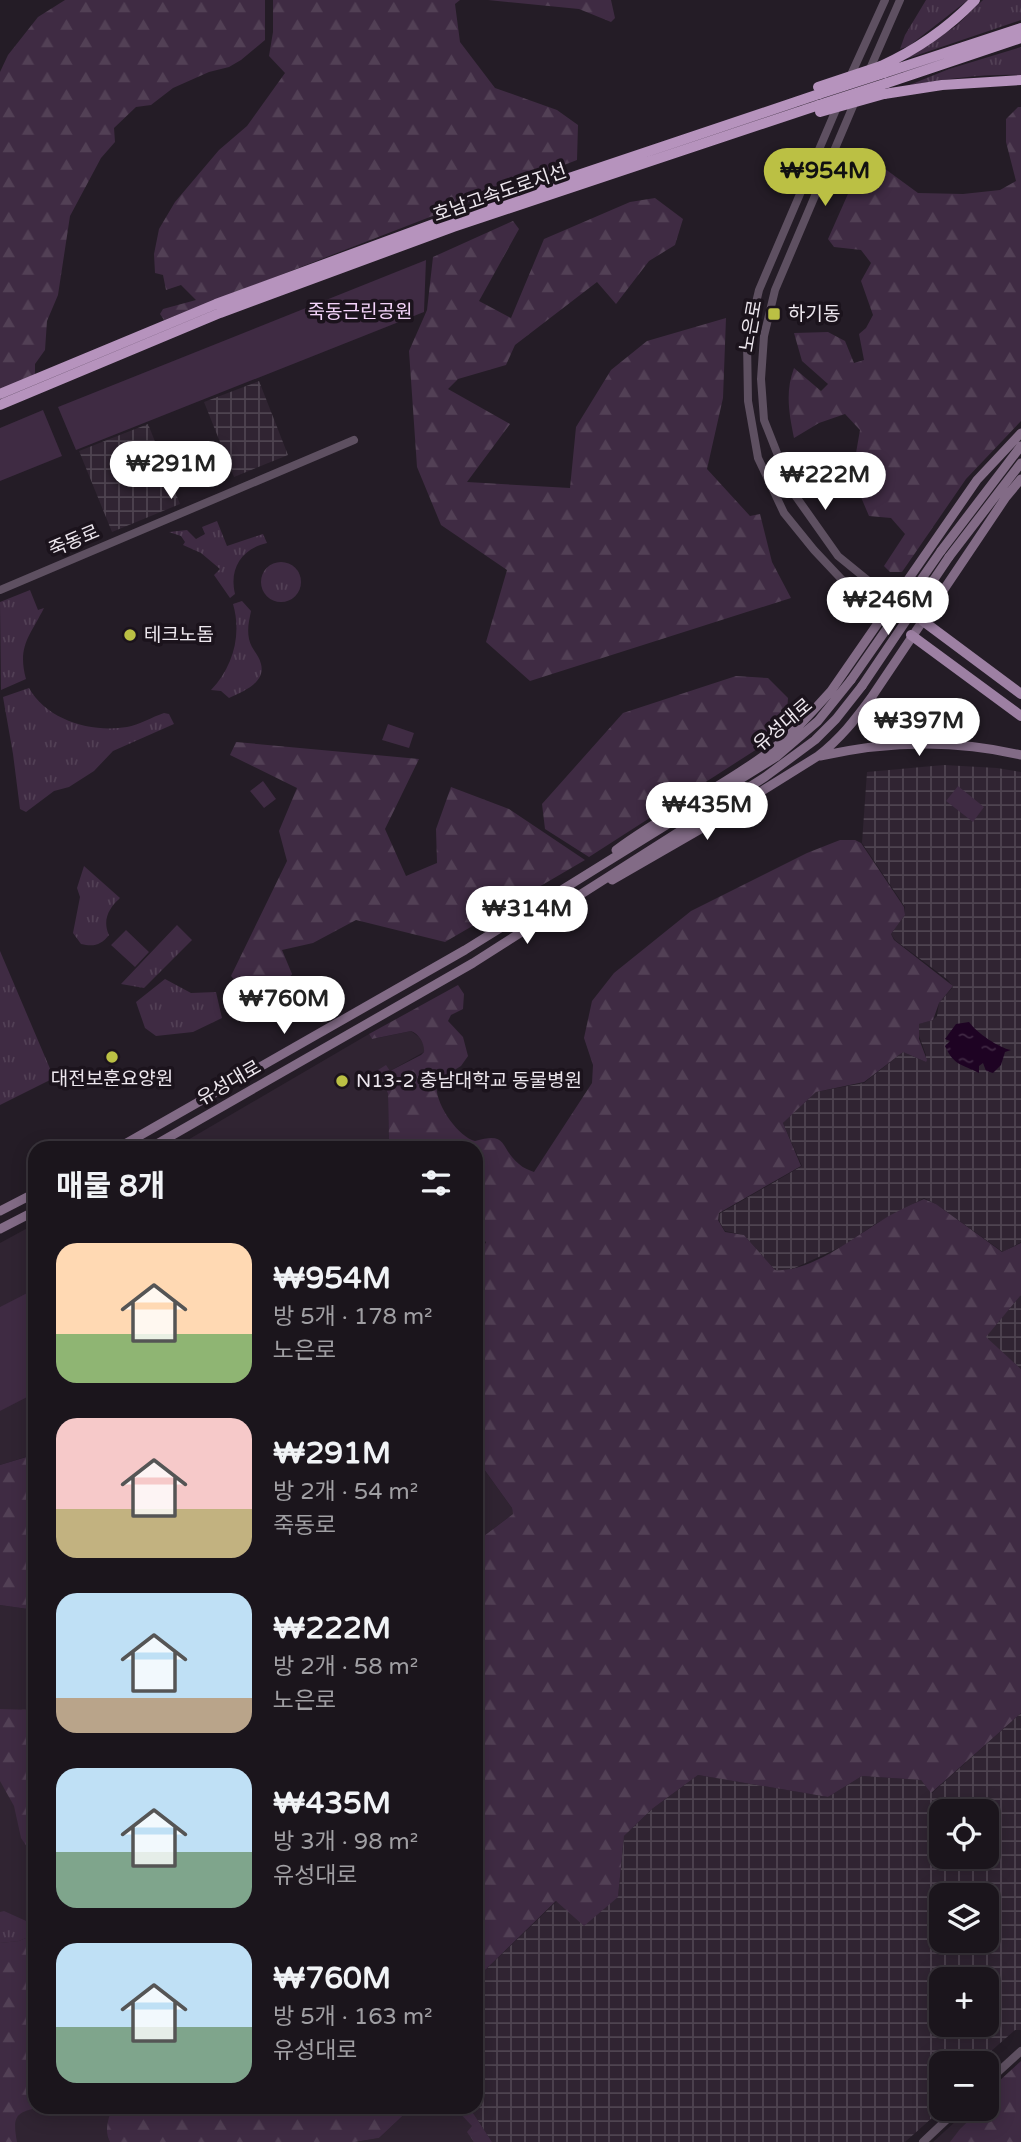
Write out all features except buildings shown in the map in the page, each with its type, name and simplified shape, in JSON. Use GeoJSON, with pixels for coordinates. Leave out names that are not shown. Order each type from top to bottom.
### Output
{"type":"FeatureCollection","features":[{"type":"Feature","properties":{"kind":"highway"},"geometry":{"type":"LineString","coordinates":[[628,162],[819,99],[904,56],[944,28],[975,0]]}},
{"type":"Feature","properties":{"kind":"highway","name":"호남고속도로지선"},"geometry":{"type":"LineString","coordinates":[[0,394],[216,304],[450,218],[819,99],[1021,28]]}},
{"type":"Feature","properties":{"kind":"highway","name":"호남고속도로지선"},"geometry":{"type":"LineString","coordinates":[[819,99],[1021,38]]}},
{"type":"Feature","properties":{"kind":"highway"},"geometry":{"type":"LineString","coordinates":[[819,99],[884,94],[943,85],[1021,80]]}},
{"type":"Feature","properties":{"kind":"highway","name":"호남고속도로지선"},"geometry":{"type":"LineString","coordinates":[[0,405],[233,308],[628,162]]}},
{"type":"Feature","properties":{"kind":"main road"},"geometry":{"type":"LineString","coordinates":[[573,882],[637,834],[770,751],[799,726],[831,691],[977,480],[1021,433]]}},
{"type":"Feature","properties":{"kind":"main road","name":"유성대로"},"geometry":{"type":"LineString","coordinates":[[130,1141],[465,950],[776,757],[818,721],[851,680],[1021,446]]}},
{"type":"Feature","properties":{"kind":"main road","name":"유성대로"},"geometry":{"type":"LineString","coordinates":[[162,1141],[473,963],[793,758],[836,719],[862,686],[945,554],[1021,463]]}},
{"type":"Feature","properties":{"kind":"main road"},"geometry":{"type":"LineString","coordinates":[[579,896],[634,869],[818,756],[849,728],[1006,497],[1021,479]]}},
{"type":"Feature","properties":{"kind":"main road","name":"노은로"},"geometry":{"type":"LineString","coordinates":[[892,600],[923,621]]}},
{"type":"Feature","properties":{"kind":"main road"},"geometry":{"type":"LineString","coordinates":[[882,615],[1021,716]]}},
{"type":"Feature","properties":{"kind":"main road"},"geometry":{"type":"LineString","coordinates":[[923,621],[1021,694]]}},
{"type":"Feature","properties":{"kind":"main road"},"geometry":{"type":"LineString","coordinates":[[818,756],[855,748],[901,743],[956,744],[1021,755]]}},
{"type":"Feature","properties":{"kind":"main road"},"geometry":{"type":"LineString","coordinates":[[0,1211],[28,1197]]}},
{"type":"Feature","properties":{"kind":"main road"},"geometry":{"type":"LineString","coordinates":[[0,1229],[28,1215]]}},
{"type":"Feature","properties":{"kind":"street","name":"노은로"},"geometry":{"type":"LineString","coordinates":[[882,615],[846,584],[784,513],[758,458],[748,401],[747,341],[759,290],[885,0]]}},
{"type":"Feature","properties":{"kind":"street","name":"노은로"},"geometry":{"type":"LineString","coordinates":[[892,600],[838,556],[792,491],[764,420],[761,379],[764,336],[775,290],[900,0]]}},
{"type":"Feature","properties":{"kind":"street","name":"죽동로"},"geometry":{"type":"LineString","coordinates":[[0,590],[354,440]]}},
{"type":"Feature","properties":{"kind":"street"},"geometry":{"type":"LineString","coordinates":[[999,2071],[1021,2051]]}},
{"type":"Feature","properties":{"kind":"street"},"geometry":{"type":"LineString","coordinates":[[923,2142],[945,2121]]}},
{"type":"Feature","properties":{"kind":"shaded area"},"geometry":{"type":"Polygon","coordinates":[[[259,381],[288,455],[234,477],[204,402],[259,381]]]}},
{"type":"Feature","properties":{"kind":"shaded area"},"geometry":{"type":"Polygon","coordinates":[[[148,424],[180,504],[112,532],[79,451],[148,424]]]}},
{"type":"Feature","properties":{"kind":"shaded area"},"geometry":{"type":"Polygon","coordinates":[[[944,765],[1021,772],[1021,1242],[1003,1252],[924,1198],[875,1224],[845,1245],[788,1271],[775,1270],[744,1235],[725,1231],[718,1219],[719,1214],[802,1166],[783,1123],[816,1092],[864,1083],[903,1052],[926,1062],[918,1033],[919,1024],[937,1016],[939,1003],[953,987],[891,934],[905,915],[905,907],[862,843],[867,772],[944,765]]]}},
{"type":"Feature","properties":{"kind":"shaded area"},"geometry":{"type":"Polygon","coordinates":[[[411,1031],[425,1046],[424,1052],[390,1071],[378,1070],[388,1094],[389,1141],[186,1141],[369,1034],[373,1039],[411,1031]]]}},
{"type":"Feature","properties":{"kind":"shaded area"},"geometry":{"type":"Polygon","coordinates":[[[28,1228],[28,1456],[0,1465],[0,1243],[28,1228]]]}},
{"type":"Feature","properties":{"kind":"shaded area"},"geometry":{"type":"Polygon","coordinates":[[[1021,1295],[1021,1369],[985,1337],[1021,1295]]]}},
{"type":"Feature","properties":{"kind":"shaded area"},"geometry":{"type":"Polygon","coordinates":[[[483,1468],[512,1508],[513,1514],[483,1537],[483,1468]]]}},
{"type":"Feature","properties":{"kind":"shaded area"},"geometry":{"type":"Polygon","coordinates":[[[0,1605],[28,1609],[28,2114],[111,2114],[107,2127],[110,2142],[0,2142],[0,1605]]]}},
{"type":"Feature","properties":{"kind":"shaded area"},"geometry":{"type":"Polygon","coordinates":[[[1021,1713],[1021,2030],[1015,2030],[991,2051],[929,2051],[929,2121],[905,2142],[492,2142],[474,2114],[483,2114],[483,1972],[557,1901],[618,1897],[624,1836],[652,1809],[698,1775],[828,1797],[862,1776],[921,1780],[932,1793],[1021,1713]]]}},
{"type":"Feature","properties":{"kind":"shaded area"},"geometry":{"type":"Polygon","coordinates":[[[999,2110],[1021,2142],[933,2142],[956,2121],[999,2121],[999,2110]]]}},
{"type":"Feature","properties":{"kind":"shaded area"},"geometry":{"type":"Polygon","coordinates":[[[405,2114],[474,2114],[492,2142],[355,2142],[379,2138],[405,2114]]]}},
{"type":"Feature","properties":{"kind":"green space"},"geometry":{"type":"Polygon","coordinates":[[[65,0],[265,0],[265,40],[229,67],[209,72],[173,88],[151,105],[136,107],[114,128],[115,142],[101,158],[70,216],[58,295],[47,321],[45,350],[35,364],[35,375],[0,390],[0,72],[8,55],[38,17],[65,0]]]}},
{"type":"Feature","properties":{"kind":"green space"},"geometry":{"type":"Polygon","coordinates":[[[273,0],[460,0],[455,4],[460,42],[495,88],[557,110],[578,125],[577,160],[164,320],[160,314],[163,309],[196,300],[181,285],[166,290],[163,275],[155,273],[154,254],[159,229],[175,202],[219,150],[247,126],[285,73],[269,56],[273,32],[273,0]]]}},
{"type":"Feature","properties":{"kind":"green space"},"geometry":{"type":"Polygon","coordinates":[[[488,0],[611,0],[615,18],[611,22],[579,9],[488,0]]]}},
{"type":"Feature","properties":{"kind":"green space"},"geometry":{"type":"Polygon","coordinates":[[[926,0],[968,0],[909,46],[900,49],[905,35],[926,0]]]}},
{"type":"Feature","properties":{"kind":"green space"},"geometry":{"type":"Polygon","coordinates":[[[983,0],[1021,0],[1021,20],[906,59],[956,26],[983,0]]]}},
{"type":"Feature","properties":{"kind":"green space"},"geometry":{"type":"Polygon","coordinates":[[[1021,47],[1021,75],[992,75],[907,86],[949,69],[1021,47]]]}},
{"type":"Feature","properties":{"kind":"green space"},"geometry":{"type":"Polygon","coordinates":[[[1021,107],[1021,421],[966,479],[902,572],[890,572],[884,566],[905,534],[891,518],[869,516],[852,476],[860,430],[845,414],[819,423],[794,438],[789,394],[794,368],[821,391],[828,384],[802,361],[794,333],[828,332],[845,341],[854,363],[864,360],[859,334],[873,315],[861,281],[871,263],[861,250],[834,247],[828,239],[863,160],[877,163],[918,193],[963,194],[1000,190],[1016,181],[1006,142],[1006,119],[1021,107]]]}},
{"type":"Feature","properties":{"kind":"green space"},"geometry":{"type":"Polygon","coordinates":[[[655,198],[683,219],[675,245],[649,261],[616,304],[597,282],[515,345],[506,365],[458,379],[448,389],[510,424],[467,482],[570,488],[576,427],[611,370],[647,341],[726,318],[723,398],[707,469],[750,516],[760,514],[772,562],[791,598],[530,681],[486,642],[507,570],[441,525],[417,467],[409,351],[427,310],[433,257],[513,221],[519,229],[479,301],[511,318],[544,239],[630,202],[655,198]]]}},
{"type":"Feature","properties":{"kind":"green space","name":"죽동근린공원"},"geometry":{"type":"Polygon","coordinates":[[[426,260],[424,312],[76,450],[58,407],[426,260]]]}},
{"type":"Feature","properties":{"kind":"green space"},"geometry":{"type":"Polygon","coordinates":[[[43,410],[62,456],[0,481],[0,428],[43,410]]]}},
{"type":"Feature","properties":{"kind":"green space"},"geometry":{"type":"Polygon","coordinates":[[[217,521],[227,546],[263,534],[267,543],[250,550],[239,561],[234,576],[235,594],[230,598],[214,575],[220,569],[201,553],[183,545],[185,542],[181,536],[169,532],[187,530],[196,539],[205,534],[202,527],[217,521]]]}},
{"type":"Feature","properties":{"kind":"green space"},"geometry":{"type":"Polygon","coordinates":[[[281,562],[295,568],[301,582],[295,596],[281,602],[267,596],[261,582],[267,568],[281,562]]]}},
{"type":"Feature","properties":{"kind":"green space"},"geometry":{"type":"Polygon","coordinates":[[[30,590],[38,610],[44,608],[24,649],[26,679],[1,690],[0,602],[30,590]]]}},
{"type":"Feature","properties":{"kind":"green space"},"geometry":{"type":"Polygon","coordinates":[[[242,601],[251,611],[249,639],[262,671],[252,686],[229,698],[221,691],[211,690],[225,671],[234,650],[236,616],[233,604],[242,601]]]}},
{"type":"Feature","properties":{"kind":"green space"},"geometry":{"type":"Polygon","coordinates":[[[736,676],[768,678],[788,698],[786,727],[754,751],[589,857],[545,829],[542,804],[623,713],[736,676]]]}},
{"type":"Feature","properties":{"kind":"green space"},"geometry":{"type":"Polygon","coordinates":[[[29,688],[37,699],[58,716],[85,726],[127,727],[164,713],[169,714],[174,724],[113,751],[94,771],[69,787],[54,791],[26,812],[20,809],[3,697],[29,688]]]}},
{"type":"Feature","properties":{"kind":"green space"},"geometry":{"type":"Polygon","coordinates":[[[388,724],[414,733],[409,748],[382,740],[388,724]]]}},
{"type":"Feature","properties":{"kind":"green space"},"geometry":{"type":"Polygon","coordinates":[[[236,742],[419,759],[385,829],[406,876],[437,863],[436,829],[451,787],[509,809],[585,860],[445,942],[356,920],[313,943],[282,950],[292,974],[273,1001],[258,1006],[231,976],[287,861],[279,831],[297,788],[230,755],[236,742]]]}},
{"type":"Feature","properties":{"kind":"green space"},"geometry":{"type":"Polygon","coordinates":[[[263,781],[276,799],[264,808],[250,791],[263,781]]]}},
{"type":"Feature","properties":{"kind":"green space"},"geometry":{"type":"Polygon","coordinates":[[[958,786],[984,807],[973,822],[946,801],[958,786]]]}},
{"type":"Feature","properties":{"kind":"green space"},"geometry":{"type":"Polygon","coordinates":[[[840,840],[855,840],[861,843],[904,907],[905,915],[891,934],[894,940],[953,986],[939,1003],[933,1020],[919,1024],[919,1039],[926,1062],[903,1052],[864,1082],[816,1092],[783,1123],[801,1166],[719,1213],[718,1220],[725,1232],[744,1235],[775,1270],[788,1270],[814,1261],[887,1217],[924,1199],[936,1204],[1002,1252],[1021,1243],[1021,1295],[986,1337],[1021,1369],[1021,1713],[931,1793],[921,1780],[862,1776],[828,1797],[698,1775],[652,1809],[624,1836],[618,1897],[584,1926],[556,1901],[483,1972],[483,1537],[513,1514],[512,1508],[483,1468],[483,1244],[486,1243],[483,1236],[483,1141],[475,1141],[486,1138],[499,1140],[519,1164],[534,1172],[592,1083],[593,1065],[584,1038],[592,1001],[614,973],[691,911],[807,853],[840,840]]]}},
{"type":"Feature","properties":{"kind":"green space"},"geometry":{"type":"Polygon","coordinates":[[[84,866],[120,898],[108,915],[106,924],[109,935],[93,945],[81,944],[73,933],[80,897],[77,888],[84,866]]]}},
{"type":"Feature","properties":{"kind":"green space"},"geometry":{"type":"Polygon","coordinates":[[[177,925],[192,940],[144,988],[121,984],[177,925]]]}},
{"type":"Feature","properties":{"kind":"green space"},"geometry":{"type":"Polygon","coordinates":[[[126,930],[149,952],[135,967],[111,945],[126,930]]]}},
{"type":"Feature","properties":{"kind":"green space"},"geometry":{"type":"Polygon","coordinates":[[[0,951],[54,1078],[0,1105],[0,951]]]}},
{"type":"Feature","properties":{"kind":"green space"},"geometry":{"type":"Polygon","coordinates":[[[165,979],[191,993],[216,992],[222,1018],[193,1032],[156,1036],[145,1028],[136,1002],[165,979]]]}},
{"type":"Feature","properties":{"kind":"green space"},"geometry":{"type":"Polygon","coordinates":[[[458,985],[464,994],[463,1009],[451,1015],[448,1021],[463,1037],[468,1056],[461,1066],[438,1080],[437,1087],[441,1106],[453,1124],[475,1141],[389,1141],[388,1094],[378,1070],[386,1065],[390,1071],[421,1055],[424,1046],[419,1037],[411,1031],[372,1039],[369,1034],[458,985]]]}},
{"type":"Feature","properties":{"kind":"green space"},"geometry":{"type":"Polygon","coordinates":[[[28,1293],[28,1397],[0,1411],[0,1307],[28,1293]]]}},
{"type":"Feature","properties":{"kind":"green space"},"geometry":{"type":"Polygon","coordinates":[[[28,1457],[28,1609],[0,1605],[0,1465],[28,1457]]]}},
{"type":"Feature","properties":{"kind":"green space"},"geometry":{"type":"Polygon","coordinates":[[[0,1709],[28,1710],[28,1848],[21,1838],[14,1806],[0,1781],[0,1709]]]}},
{"type":"Feature","properties":{"kind":"green space"},"geometry":{"type":"Polygon","coordinates":[[[4,1911],[28,1922],[28,1937],[0,1943],[0,1912],[4,1911]]]}},
{"type":"Feature","properties":{"kind":"green space"},"geometry":{"type":"Polygon","coordinates":[[[28,1937],[28,2110],[21,2113],[16,2120],[17,2142],[0,2142],[0,1943],[28,1937]]]}},
{"type":"Feature","properties":{"kind":"green space"},"geometry":{"type":"Polygon","coordinates":[[[1021,2061],[1021,2142],[950,2142],[968,2121],[999,2121],[999,2081],[1021,2061]]]}},
{"type":"Feature","properties":{"kind":"green space"},"geometry":{"type":"Polygon","coordinates":[[[405,2114],[379,2138],[355,2142],[110,2142],[107,2125],[110,2116],[405,2114]]]}},
{"type":"Feature","properties":{"kind":"green space"},"geometry":{"type":"Polygon","coordinates":[[[461,2114],[474,2114],[492,2142],[474,2142],[467,2132],[472,2126],[461,2114]]]}},
{"type":"Feature","properties":{"kind":"water"},"geometry":{"type":"Polygon","coordinates":[[[969,1022],[988,1039],[1011,1050],[1005,1052],[1001,1065],[993,1073],[986,1071],[983,1063],[979,1066],[979,1073],[959,1064],[945,1046],[950,1041],[945,1039],[956,1024],[969,1022]]]}},
{"type":"Feature","properties":{"kind":"place","name":"하기동"},"geometry":{"type":"Point","coordinates":[774,314]}},
{"type":"Feature","properties":{"kind":"place","name":"테크노돔"},"geometry":{"type":"Point","coordinates":[130,635]}},
{"type":"Feature","properties":{"kind":"place","name":"대전보훈요양원"},"geometry":{"type":"Point","coordinates":[112,1057]}},
{"type":"Feature","properties":{"kind":"place","name":"N13-2 충남대학교 동물병원"},"geometry":{"type":"Point","coordinates":[342,1081]}}]}
